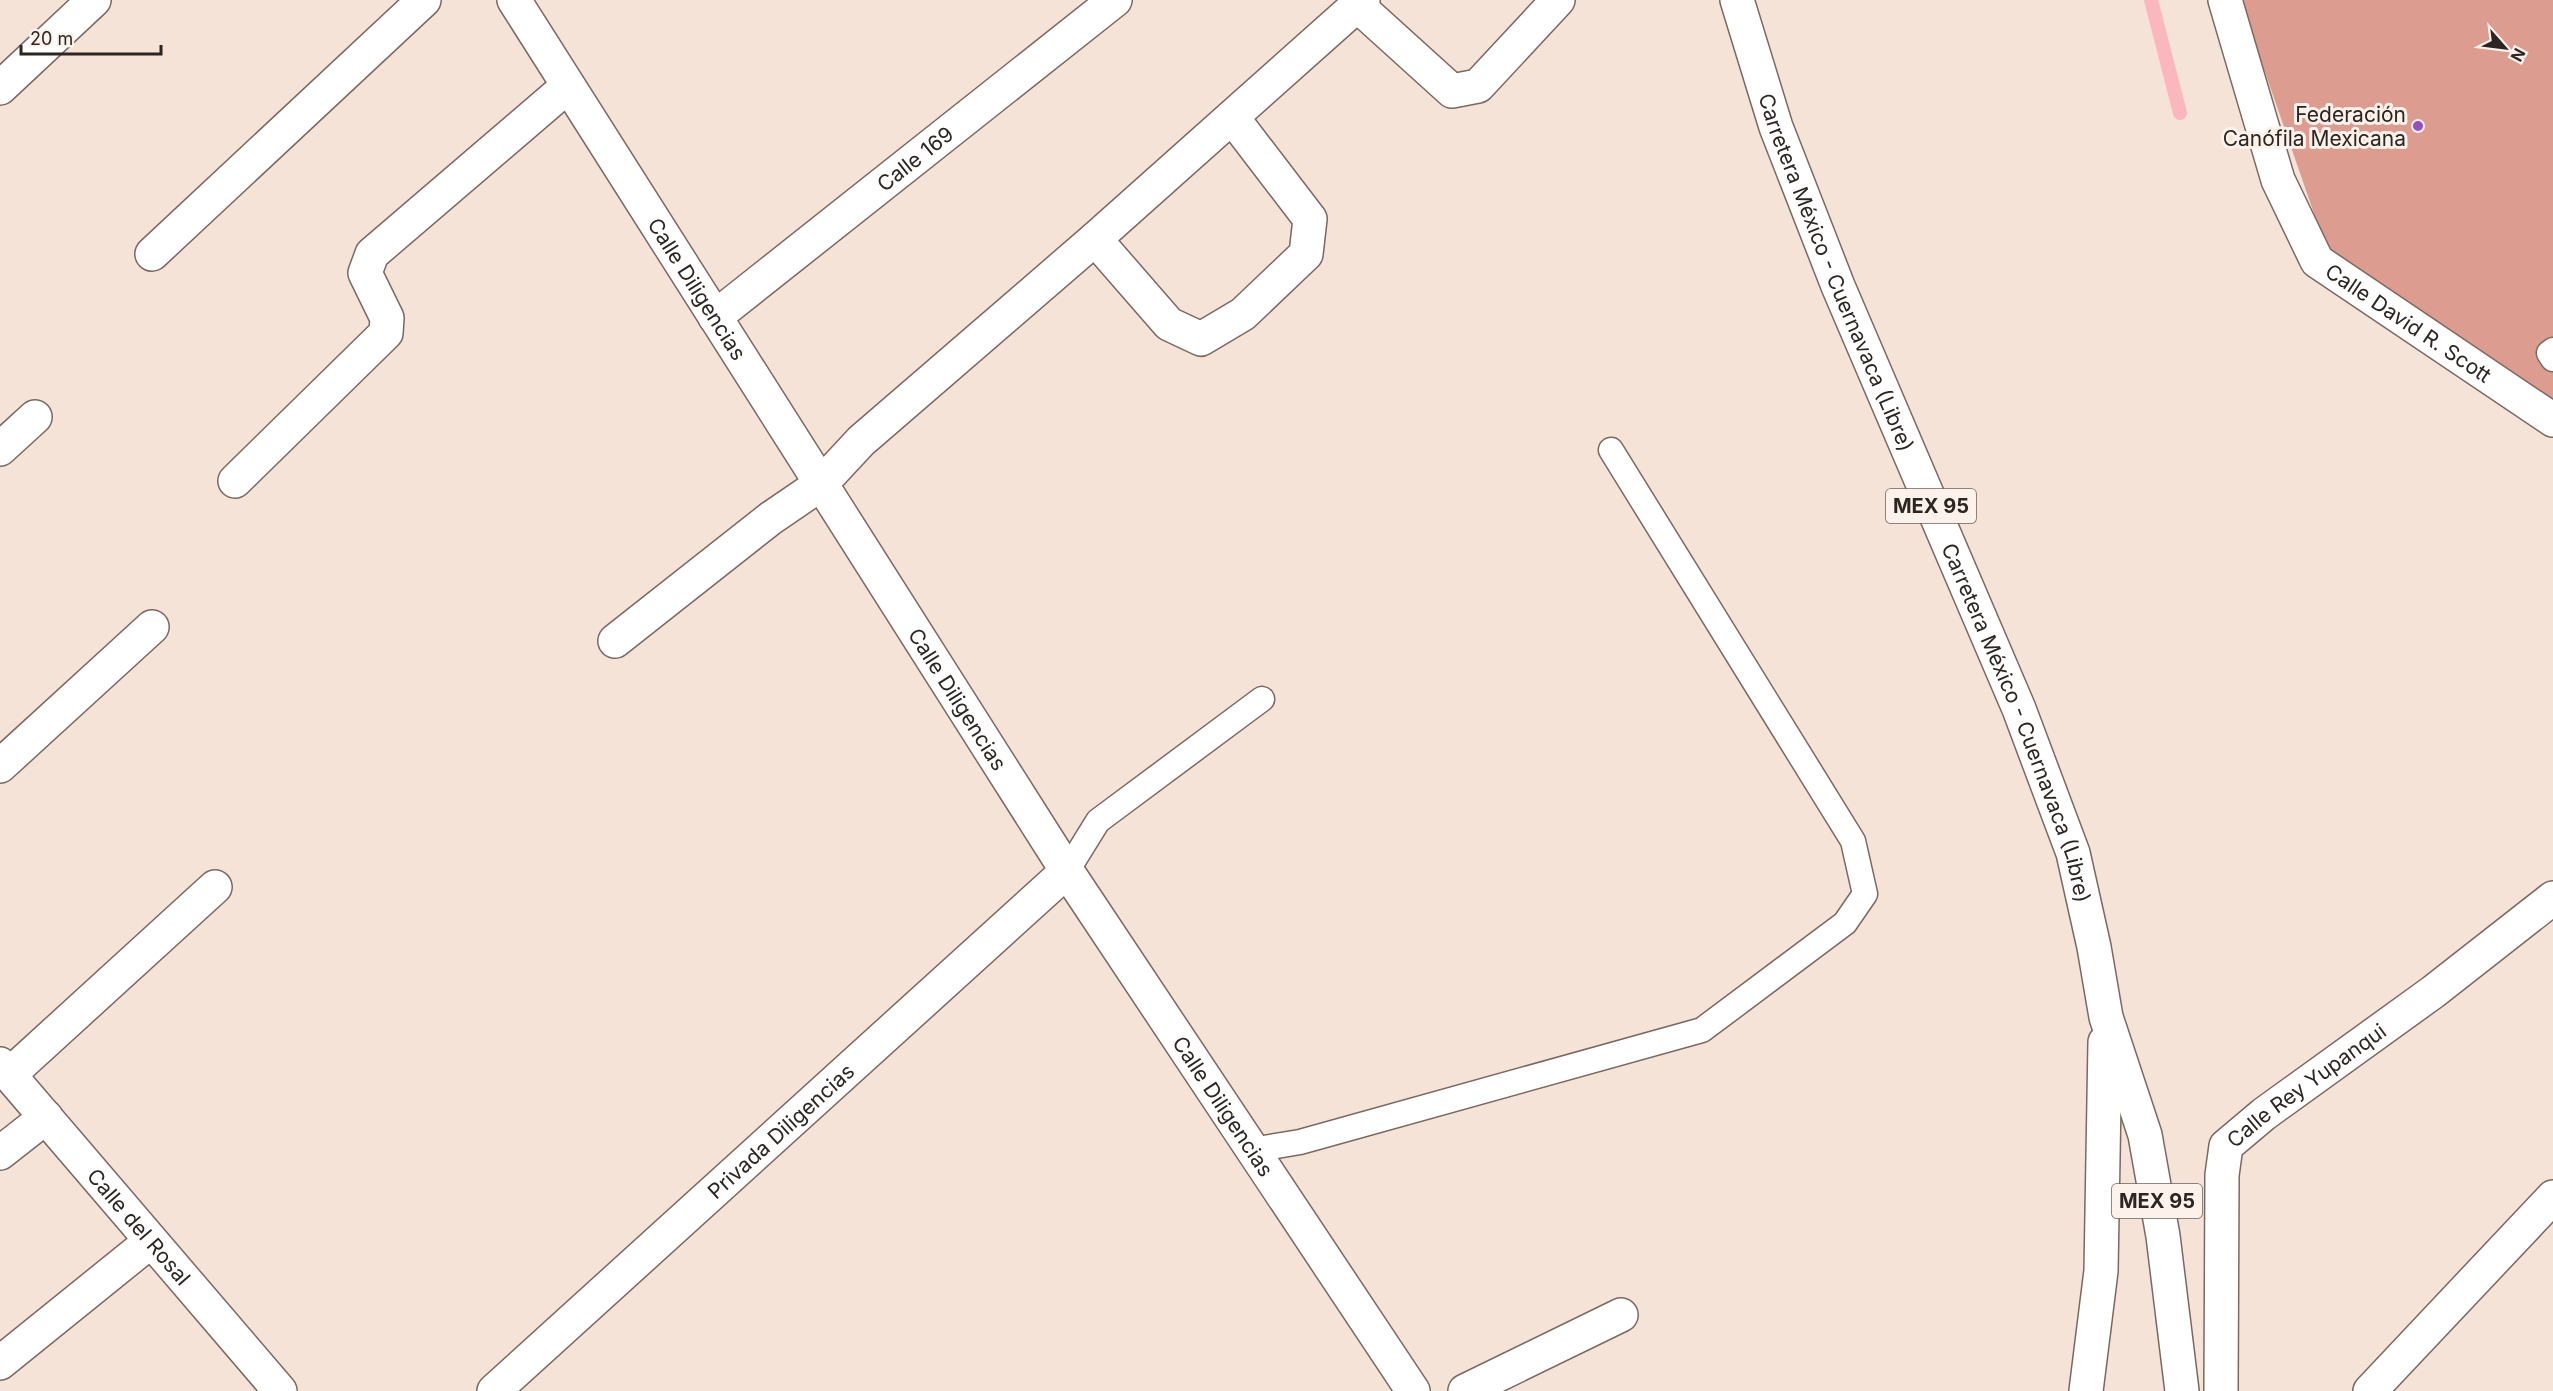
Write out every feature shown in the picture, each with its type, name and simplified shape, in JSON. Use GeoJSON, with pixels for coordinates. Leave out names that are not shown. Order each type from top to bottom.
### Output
{"type":"FeatureCollection","features":[{"type":"Feature","properties":{"kind":"street"},"geometry":{"type":"LineString","coordinates":[[0,88],[94,0]]}},
{"type":"Feature","properties":{"kind":"street"},"geometry":{"type":"LineString","coordinates":[[152,254],[424,0]]}},
{"type":"Feature","properties":{"kind":"street","name":"Calle Diligencias"},"geometry":{"type":"LineString","coordinates":[[514,0],[1067,871],[1413,1391]]}},
{"type":"Feature","properties":{"kind":"street","name":"Calle 169"},"geometry":{"type":"LineString","coordinates":[[715,317],[1116,0]]}},
{"type":"Feature","properties":{"kind":"street"},"geometry":{"type":"LineString","coordinates":[[615,641],[771,518],[820,484],[861,441],[1095,239],[1360,2],[1452,91],[1478,86],[1558,0]]}},
{"type":"Feature","properties":{"kind":"street","name":"Carretera México - Cuernavaca (Libre)"},"geometry":{"type":"LineString","coordinates":[[1737,0],[1776,127],[1834,276],[2019,709],[2073,853],[2094,947],[2106,1017],[2145,1135],[2163,1236],[2182,1391]]}},
{"type":"Feature","properties":{"kind":"street","name":"Calle David R. Scott"},"geometry":{"type":"LineString","coordinates":[[2225,0],[2278,180],[2317,261],[2553,420]]}},
{"type":"Feature","properties":{"kind":"street"},"geometry":{"type":"LineString","coordinates":[[235,481],[386,333],[387,318],[365,273],[372,254],[568,86]]}},
{"type":"Feature","properties":{"kind":"street"},"geometry":{"type":"LineString","coordinates":[[1095,239],[1169,324],[1202,339],[1243,314],[1306,254],[1310,219],[1232,117]]}},
{"type":"Feature","properties":{"kind":"street"},"geometry":{"type":"LineString","coordinates":[[0,449],[35,417]]}},
{"type":"Feature","properties":{"kind":"street"},"geometry":{"type":"LineString","coordinates":[[0,766],[152,627]]}},
{"type":"Feature","properties":{"kind":"street","name":"Privada Diligencias"},"geometry":{"type":"LineString","coordinates":[[494,1391],[1067,871]]}},
{"type":"Feature","properties":{"kind":"street"},"geometry":{"type":"LineString","coordinates":[[5,1069],[215,887]]}},
{"type":"Feature","properties":{"kind":"street","name":"Calle Rey Yupanqui"},"geometry":{"type":"LineString","coordinates":[[2221,1391],[2222,1175],[2226,1146],[2264,1114],[2433,992],[2553,898]]}},
{"type":"Feature","properties":{"kind":"street","name":"Carretera México - Cuernavaca (Libre)"},"geometry":{"type":"LineString","coordinates":[[2086,1391],[2102,1271],[2106,1017]]}},
{"type":"Feature","properties":{"kind":"street","name":"Calle del Rosal"},"geometry":{"type":"LineString","coordinates":[[5,1069],[280,1391]]}},
{"type":"Feature","properties":{"kind":"street"},"geometry":{"type":"LineString","coordinates":[[0,1153],[46,1118]]}},
{"type":"Feature","properties":{"kind":"street"},"geometry":{"type":"LineString","coordinates":[[2370,1391],[2553,1197]]}},
{"type":"Feature","properties":{"kind":"street"},"geometry":{"type":"LineString","coordinates":[[0,1363],[151,1241]]}},
{"type":"Feature","properties":{"kind":"street"},"geometry":{"type":"LineString","coordinates":[[1465,1391],[1621,1315]]}},
{"type":"Feature","properties":{"kind":"lane"},"geometry":{"type":"LineString","coordinates":[[2553,350],[2549,353],[2553,359]]}},
{"type":"Feature","properties":{"kind":"lane"},"geometry":{"type":"LineString","coordinates":[[1252,1150],[1300,1142],[1702,1030],[1845,923],[1865,894],[1853,841],[1611,450]]}},
{"type":"Feature","properties":{"kind":"lane"},"geometry":{"type":"LineString","coordinates":[[1067,871],[1098,821],[1262,699]]}},
{"type":"Feature","properties":{"kind":"building","name":"Federación Canófila Mexicana"},"geometry":{"type":"Polygon","coordinates":[[[2240,0],[2553,0],[2553,400],[2327,251],[2240,0]]]}},
{"type":"Feature","properties":{"kind":"waterway"},"geometry":{"type":"LineString","coordinates":[[2151,0],[2180,113]]}},
{"type":"Feature","properties":{"kind":"place","name":"Federación Canófila Mexicana"},"geometry":{"type":"Point","coordinates":[2418,126]}}]}
